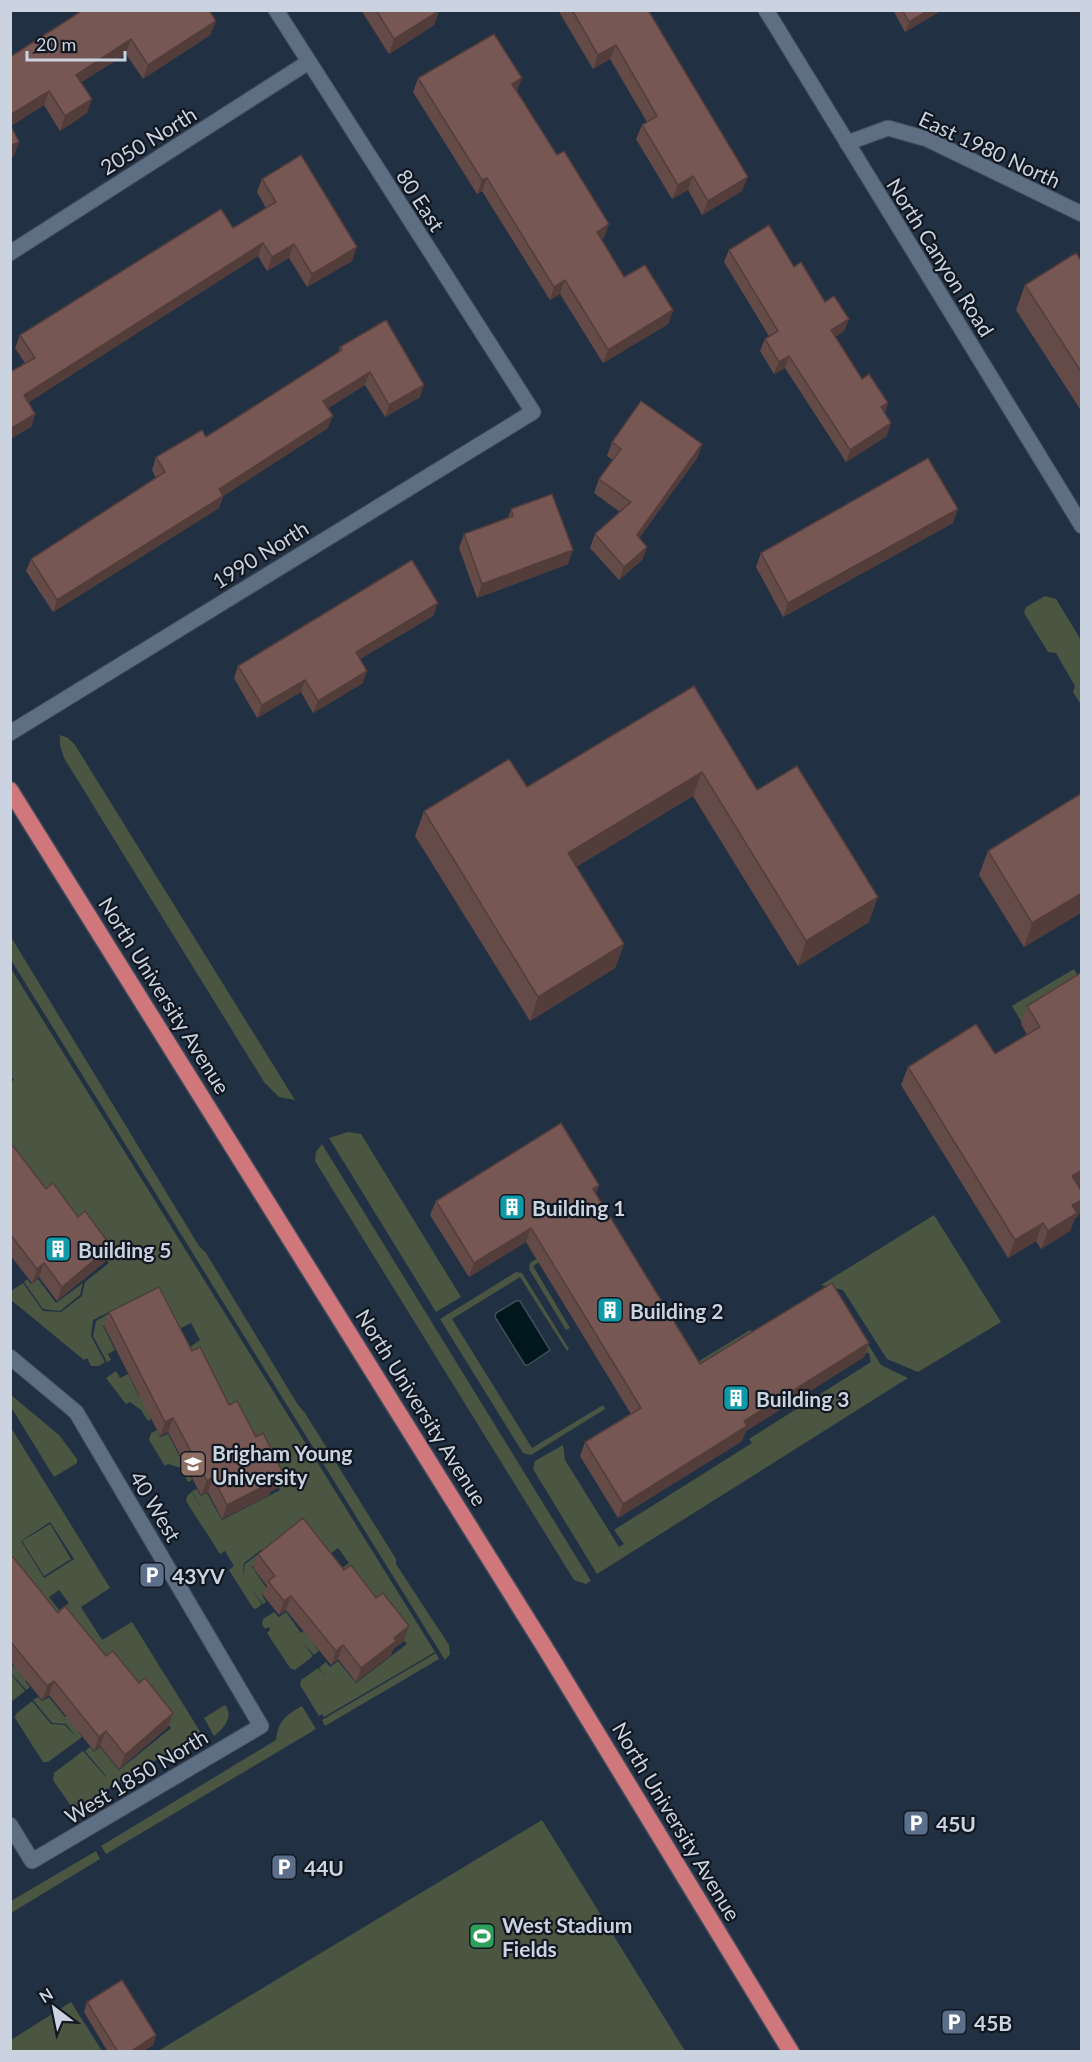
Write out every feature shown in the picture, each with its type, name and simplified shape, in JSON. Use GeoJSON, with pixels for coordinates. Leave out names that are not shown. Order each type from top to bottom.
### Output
{"type":"FeatureCollection","features":[{"type":"Feature","properties":{"kind":"highway","name":"North University Avenue"},"geometry":{"type":"LineString","coordinates":[[10,790],[544,1646],[791,2052]]}},
{"type":"Feature","properties":{"kind":"street","name":"80 East"},"geometry":{"type":"LineString","coordinates":[[276,10],[307,63],[533,412]]}},
{"type":"Feature","properties":{"kind":"street","name":"North Canyon Road"},"geometry":{"type":"LineString","coordinates":[[766,10],[1082,526]]}},
{"type":"Feature","properties":{"kind":"street","name":"2050 North"},"geometry":{"type":"LineString","coordinates":[[10,253],[307,63]]}},
{"type":"Feature","properties":{"kind":"street","name":"East 1980 North"},"geometry":{"type":"LineString","coordinates":[[847,143],[888,128],[927,139],[1082,214]]}},
{"type":"Feature","properties":{"kind":"street","name":"1990 North"},"geometry":{"type":"LineString","coordinates":[[10,733],[533,412]]}},
{"type":"Feature","properties":{"kind":"street","name":"40 West"},"geometry":{"type":"LineString","coordinates":[[10,1357],[76,1412],[261,1726]]}},
{"type":"Feature","properties":{"kind":"street","name":"West 1850 North"},"geometry":{"type":"LineString","coordinates":[[10,1826],[32,1861],[261,1726]]}},
{"type":"Feature","properties":{"kind":"green space"},"geometry":{"type":"Polygon","coordinates":[[[1045,596],[1056,599],[1081,640],[1081,705],[1073,692],[1075,686],[1056,653],[1048,652],[1024,613],[1026,607],[1045,596]]]}},
{"type":"Feature","properties":{"kind":"green space"},"geometry":{"type":"Polygon","coordinates":[[[60,735],[68,738],[75,745],[295,1100],[279,1097],[264,1082],[64,758],[60,735]]]}},
{"type":"Feature","properties":{"kind":"green space"},"geometry":{"type":"Polygon","coordinates":[[[11,937],[199,1246],[206,1253],[298,1405],[396,1559],[396,1564],[449,1645],[450,1654],[445,1660],[11,960],[11,937]]]}},
{"type":"Feature","properties":{"kind":"green space"},"geometry":{"type":"Polygon","coordinates":[[[10,967],[435,1652],[324,1717],[322,1714],[319,1716],[300,1685],[301,1680],[318,1668],[326,1677],[319,1668],[326,1662],[330,1667],[338,1661],[356,1683],[407,1644],[377,1606],[272,1551],[261,1550],[244,1563],[243,1579],[245,1564],[261,1552],[271,1552],[252,1567],[268,1590],[262,1595],[266,1602],[263,1604],[248,1585],[262,1604],[256,1609],[253,1608],[229,1570],[234,1566],[225,1551],[220,1554],[186,1501],[187,1496],[192,1492],[204,1514],[192,1491],[197,1489],[201,1496],[207,1493],[222,1520],[280,1490],[259,1446],[115,1309],[93,1320],[91,1336],[105,1362],[99,1366],[91,1366],[87,1358],[84,1360],[11,1300],[11,1291],[23,1283],[43,1311],[61,1312],[82,1296],[85,1282],[109,1263],[79,1225],[11,1162],[10,1082],[14,1080],[10,1075],[10,967]],[[191,1323],[179,1329],[190,1347],[200,1340],[191,1323]],[[338,1548],[328,1556],[339,1570],[349,1563],[338,1548]]]}},
{"type":"Feature","properties":{"kind":"green space"},"geometry":{"type":"Polygon","coordinates":[[[1074,969],[1081,981],[1022,1023],[1012,1006],[1074,969]]]}},
{"type":"Feature","properties":{"kind":"green space"},"geometry":{"type":"Polygon","coordinates":[[[348,1132],[361,1134],[461,1297],[436,1312],[329,1138],[348,1132]]]}},
{"type":"Feature","properties":{"kind":"green space"},"geometry":{"type":"Polygon","coordinates":[[[322,1144],[591,1581],[586,1584],[574,1580],[315,1161],[316,1152],[322,1144]]]}},
{"type":"Feature","properties":{"kind":"green space"},"geometry":{"type":"Polygon","coordinates":[[[934,1215],[1001,1322],[918,1372],[887,1359],[843,1290],[821,1285],[934,1215]]]}},
{"type":"Feature","properties":{"kind":"green space"},"geometry":{"type":"Polygon","coordinates":[[[600,1220],[604,1222],[533,1266],[570,1328],[566,1330],[529,1269],[530,1263],[600,1220]]]}},
{"type":"Feature","properties":{"kind":"green space"},"geometry":{"type":"Polygon","coordinates":[[[516,1272],[522,1273],[569,1349],[567,1351],[520,1277],[452,1319],[532,1448],[603,1405],[605,1409],[531,1455],[523,1453],[440,1319],[516,1272]]]}},
{"type":"Feature","properties":{"kind":"green space"},"geometry":{"type":"Polygon","coordinates":[[[27,1279],[31,1284],[38,1279],[56,1303],[83,1283],[80,1295],[60,1311],[43,1309],[24,1282],[27,1279]]]}},
{"type":"Feature","properties":{"kind":"green space"},"geometry":{"type":"Polygon","coordinates":[[[845,1307],[881,1365],[908,1378],[597,1574],[533,1469],[535,1461],[563,1445],[565,1460],[619,1547],[624,1544],[614,1530],[752,1443],[749,1439],[871,1362],[869,1353],[861,1352],[845,1307]]]}},
{"type":"Feature","properties":{"kind":"green space"},"geometry":{"type":"Polygon","coordinates":[[[115,1310],[126,1314],[103,1326],[115,1350],[108,1354],[111,1360],[107,1362],[93,1336],[96,1321],[115,1310]]]}},
{"type":"Feature","properties":{"kind":"green space"},"geometry":{"type":"Polygon","coordinates":[[[750,1330],[755,1334],[696,1372],[648,1392],[750,1330]]]}},
{"type":"Feature","properties":{"kind":"green space"},"geometry":{"type":"Polygon","coordinates":[[[116,1371],[120,1378],[128,1374],[139,1396],[147,1393],[151,1419],[148,1421],[141,1410],[130,1402],[126,1404],[106,1378],[116,1371]]]}},
{"type":"Feature","properties":{"kind":"green space"},"geometry":{"type":"Polygon","coordinates":[[[11,1395],[59,1435],[77,1459],[77,1463],[54,1477],[11,1407],[11,1395]]]}},
{"type":"Feature","properties":{"kind":"green space"},"geometry":{"type":"Polygon","coordinates":[[[10,1426],[110,1588],[81,1607],[102,1640],[132,1622],[201,1733],[76,1808],[74,1805],[71,1806],[53,1780],[54,1773],[83,1751],[106,1776],[85,1751],[90,1747],[94,1752],[100,1747],[119,1770],[171,1728],[140,1691],[11,1572],[10,1426]],[[50,1522],[21,1541],[44,1578],[74,1559],[50,1522]],[[59,1590],[49,1597],[59,1610],[69,1603],[59,1590]]]}},
{"type":"Feature","properties":{"kind":"green space"},"geometry":{"type":"Polygon","coordinates":[[[157,1430],[160,1437],[168,1434],[180,1457],[187,1453],[196,1470],[189,1473],[192,1480],[188,1482],[181,1468],[168,1464],[165,1466],[149,1440],[151,1433],[157,1430]]]}},
{"type":"Feature","properties":{"kind":"green space"},"geometry":{"type":"Polygon","coordinates":[[[50,1524],[71,1559],[44,1576],[22,1541],[50,1524]]]}},
{"type":"Feature","properties":{"kind":"green space"},"geometry":{"type":"Polygon","coordinates":[[[274,1612],[279,1617],[286,1612],[301,1633],[309,1627],[320,1640],[314,1645],[319,1651],[314,1655],[302,1642],[313,1656],[295,1670],[290,1668],[267,1633],[270,1630],[269,1627],[265,1629],[262,1624],[263,1619],[274,1612]]]}},
{"type":"Feature","properties":{"kind":"green space"},"geometry":{"type":"Polygon","coordinates":[[[436,1653],[439,1659],[325,1726],[322,1720],[436,1653]]]}},
{"type":"Feature","properties":{"kind":"green space"},"geometry":{"type":"Polygon","coordinates":[[[20,1662],[32,1676],[25,1681],[30,1687],[26,1690],[11,1673],[10,1663],[14,1667],[20,1662]]]}},
{"type":"Feature","properties":{"kind":"green space"},"geometry":{"type":"Polygon","coordinates":[[[10,1674],[25,1691],[11,1702],[10,1674]]]}},
{"type":"Feature","properties":{"kind":"green space"},"geometry":{"type":"Polygon","coordinates":[[[38,1697],[42,1701],[49,1697],[65,1717],[73,1712],[84,1726],[78,1731],[82,1737],[48,1762],[43,1762],[15,1718],[16,1714],[32,1701],[51,1724],[65,1725],[76,1737],[66,1724],[52,1723],[33,1700],[38,1697]]]}},
{"type":"Feature","properties":{"kind":"green space"},"geometry":{"type":"Polygon","coordinates":[[[225,1705],[228,1709],[228,1718],[214,1736],[204,1718],[225,1705]]]}},
{"type":"Feature","properties":{"kind":"green space"},"geometry":{"type":"Polygon","coordinates":[[[302,1706],[316,1729],[106,1854],[101,1846],[276,1740],[284,1719],[302,1706]]]}},
{"type":"Feature","properties":{"kind":"green space","name":"West Stadium Fields"},"geometry":{"type":"Polygon","coordinates":[[[542,1820],[685,2051],[158,2051],[542,1820]]]}},
{"type":"Feature","properties":{"kind":"green space"},"geometry":{"type":"Polygon","coordinates":[[[96,1851],[100,1859],[11,1913],[11,1901],[96,1851]]]}},
{"type":"Feature","properties":{"kind":"green space"},"geometry":{"type":"Polygon","coordinates":[[[71,2002],[102,2051],[11,2051],[11,2040],[71,2002]]]}},
{"type":"Feature","properties":{"kind":"water"},"geometry":{"type":"Polygon","coordinates":[[[520,1301],[550,1350],[528,1365],[525,1365],[495,1317],[496,1313],[520,1301]]]}},
{"type":"Feature","properties":{"kind":"building"},"geometry":{"type":"Polygon","coordinates":[[[83,10],[209,10],[216,21],[148,65],[131,39],[76,75],[92,99],[65,116],[49,91],[10,115],[10,57],[83,10]]]}},
{"type":"Feature","properties":{"kind":"building"},"geometry":{"type":"Polygon","coordinates":[[[376,10],[439,10],[439,11],[394,39],[376,10]]]}},
{"type":"Feature","properties":{"kind":"building"},"geometry":{"type":"Polygon","coordinates":[[[572,10],[648,10],[748,177],[708,201],[693,176],[678,185],[642,125],[657,116],[616,45],[598,55],[572,10]]]}},
{"type":"Feature","properties":{"kind":"building"},"geometry":{"type":"Polygon","coordinates":[[[902,10],[929,10],[909,22],[902,10]]]}},
{"type":"Feature","properties":{"kind":"building"},"geometry":{"type":"Polygon","coordinates":[[[494,34],[522,78],[512,84],[557,155],[564,151],[609,224],[597,232],[624,277],[645,265],[673,310],[608,350],[565,280],[554,287],[487,178],[482,180],[418,78],[494,34]]]}},
{"type":"Feature","properties":{"kind":"building"},"geometry":{"type":"Polygon","coordinates":[[[10,124],[19,142],[10,146],[10,124]]]}},
{"type":"Feature","properties":{"kind":"building"},"geometry":{"type":"Polygon","coordinates":[[[301,155],[357,247],[312,274],[294,244],[272,257],[263,243],[24,395],[35,414],[10,429],[10,372],[35,358],[20,335],[221,209],[233,228],[276,202],[262,179],[301,155]]]}},
{"type":"Feature","properties":{"kind":"building"},"geometry":{"type":"Polygon","coordinates":[[[769,225],[794,267],[801,262],[825,302],[834,296],[849,319],[831,330],[862,379],[869,374],[888,403],[881,407],[891,423],[850,450],[789,356],[779,362],[765,339],[778,331],[729,250],[769,225]]]}},
{"type":"Feature","properties":{"kind":"building"},"geometry":{"type":"Polygon","coordinates":[[[1076,253],[1082,262],[1082,373],[1025,285],[1076,253]]]}},
{"type":"Feature","properties":{"kind":"building"},"geometry":{"type":"Polygon","coordinates":[[[386,320],[424,385],[389,405],[370,372],[323,401],[333,416],[219,489],[223,496],[57,600],[31,559],[165,472],[156,457],[202,430],[206,437],[342,350],[340,347],[386,320]]]}},
{"type":"Feature","properties":{"kind":"building"},"geometry":{"type":"Polygon","coordinates":[[[641,401],[702,444],[637,535],[647,547],[624,567],[595,534],[631,502],[599,479],[621,449],[612,442],[641,401]]]}},
{"type":"Feature","properties":{"kind":"building"},"geometry":{"type":"Polygon","coordinates":[[[928,458],[958,509],[788,603],[761,553],[928,458]]]}},
{"type":"Feature","properties":{"kind":"building"},"geometry":{"type":"Polygon","coordinates":[[[552,494],[573,550],[482,584],[464,534],[513,516],[511,509],[552,494]]]}},
{"type":"Feature","properties":{"kind":"building"},"geometry":{"type":"Polygon","coordinates":[[[412,560],[438,603],[356,652],[367,671],[318,701],[305,680],[262,705],[238,666],[412,560]]]}},
{"type":"Feature","properties":{"kind":"building"},"geometry":{"type":"Polygon","coordinates":[[[694,686],[757,790],[797,766],[878,897],[806,941],[702,772],[568,853],[624,944],[538,997],[424,811],[509,759],[527,787],[694,686]]]}},
{"type":"Feature","properties":{"kind":"building"},"geometry":{"type":"Polygon","coordinates":[[[1082,793],[1082,893],[1032,923],[988,851],[1082,793]]]}},
{"type":"Feature","properties":{"kind":"building"},"geometry":{"type":"Polygon","coordinates":[[[1082,972],[1082,1170],[1072,1176],[1082,1192],[1082,1200],[1072,1205],[1077,1213],[1048,1231],[1043,1223],[1015,1240],[908,1067],[976,1024],[995,1054],[1040,1027],[1027,1006],[1082,972]]]}},
{"type":"Feature","properties":{"kind":"building"},"geometry":{"type":"Polygon","coordinates":[[[561,1123],[599,1185],[593,1189],[700,1364],[832,1283],[869,1343],[744,1421],[747,1426],[623,1504],[585,1442],[641,1408],[531,1228],[474,1263],[436,1201],[561,1123]]]}},
{"type":"Feature","properties":{"kind":"building"},"geometry":{"type":"Polygon","coordinates":[[[10,1142],[46,1189],[53,1183],[78,1217],[85,1211],[111,1246],[62,1287],[44,1263],[37,1269],[10,1234],[10,1142]]]}},
{"type":"Feature","properties":{"kind":"building"},"geometry":{"type":"Polygon","coordinates":[[[159,1287],[192,1351],[200,1347],[229,1405],[237,1401],[256,1437],[263,1433],[283,1473],[272,1479],[274,1481],[227,1505],[213,1477],[207,1481],[173,1418],[165,1422],[109,1312],[159,1287]]]}},
{"type":"Feature","properties":{"kind":"building"},"geometry":{"type":"Polygon","coordinates":[[[303,1518],[344,1570],[351,1565],[376,1598],[383,1593],[409,1626],[394,1638],[396,1641],[361,1668],[343,1645],[336,1651],[291,1596],[284,1601],[268,1581],[275,1576],[258,1554],[303,1518]]]}},
{"type":"Feature","properties":{"kind":"building"},"geometry":{"type":"Polygon","coordinates":[[[13,1557],[58,1613],[65,1606],[106,1656],[113,1651],[139,1683],[145,1678],[173,1713],[125,1755],[106,1731],[99,1737],[54,1681],[47,1686],[10,1641],[10,1559],[13,1557]]]}},
{"type":"Feature","properties":{"kind":"building"},"geometry":{"type":"Polygon","coordinates":[[[122,1980],[156,2035],[130,2052],[118,2052],[87,2002],[122,1980]]]}},
{"type":"Feature","properties":{"kind":"place","name":"Building 1"},"geometry":{"type":"Point","coordinates":[512,1207]}},
{"type":"Feature","properties":{"kind":"place","name":"Building 5"},"geometry":{"type":"Point","coordinates":[58,1249]}},
{"type":"Feature","properties":{"kind":"place","name":"Building 2"},"geometry":{"type":"Point","coordinates":[610,1310]}},
{"type":"Feature","properties":{"kind":"place","name":"Building 3"},"geometry":{"type":"Point","coordinates":[736,1398]}},
{"type":"Feature","properties":{"kind":"place","name":"Brigham Young University"},"geometry":{"type":"Point","coordinates":[193,1464]}},
{"type":"Feature","properties":{"kind":"place","name":"43YV"},"geometry":{"type":"Point","coordinates":[152,1575]}},
{"type":"Feature","properties":{"kind":"place","name":"45U"},"geometry":{"type":"Point","coordinates":[916,1823]}},
{"type":"Feature","properties":{"kind":"place","name":"44U"},"geometry":{"type":"Point","coordinates":[284,1867]}},
{"type":"Feature","properties":{"kind":"place","name":"West Stadium Fields"},"geometry":{"type":"Point","coordinates":[482,1936]}},
{"type":"Feature","properties":{"kind":"place","name":"45B"},"geometry":{"type":"Point","coordinates":[954,2022]}}]}
